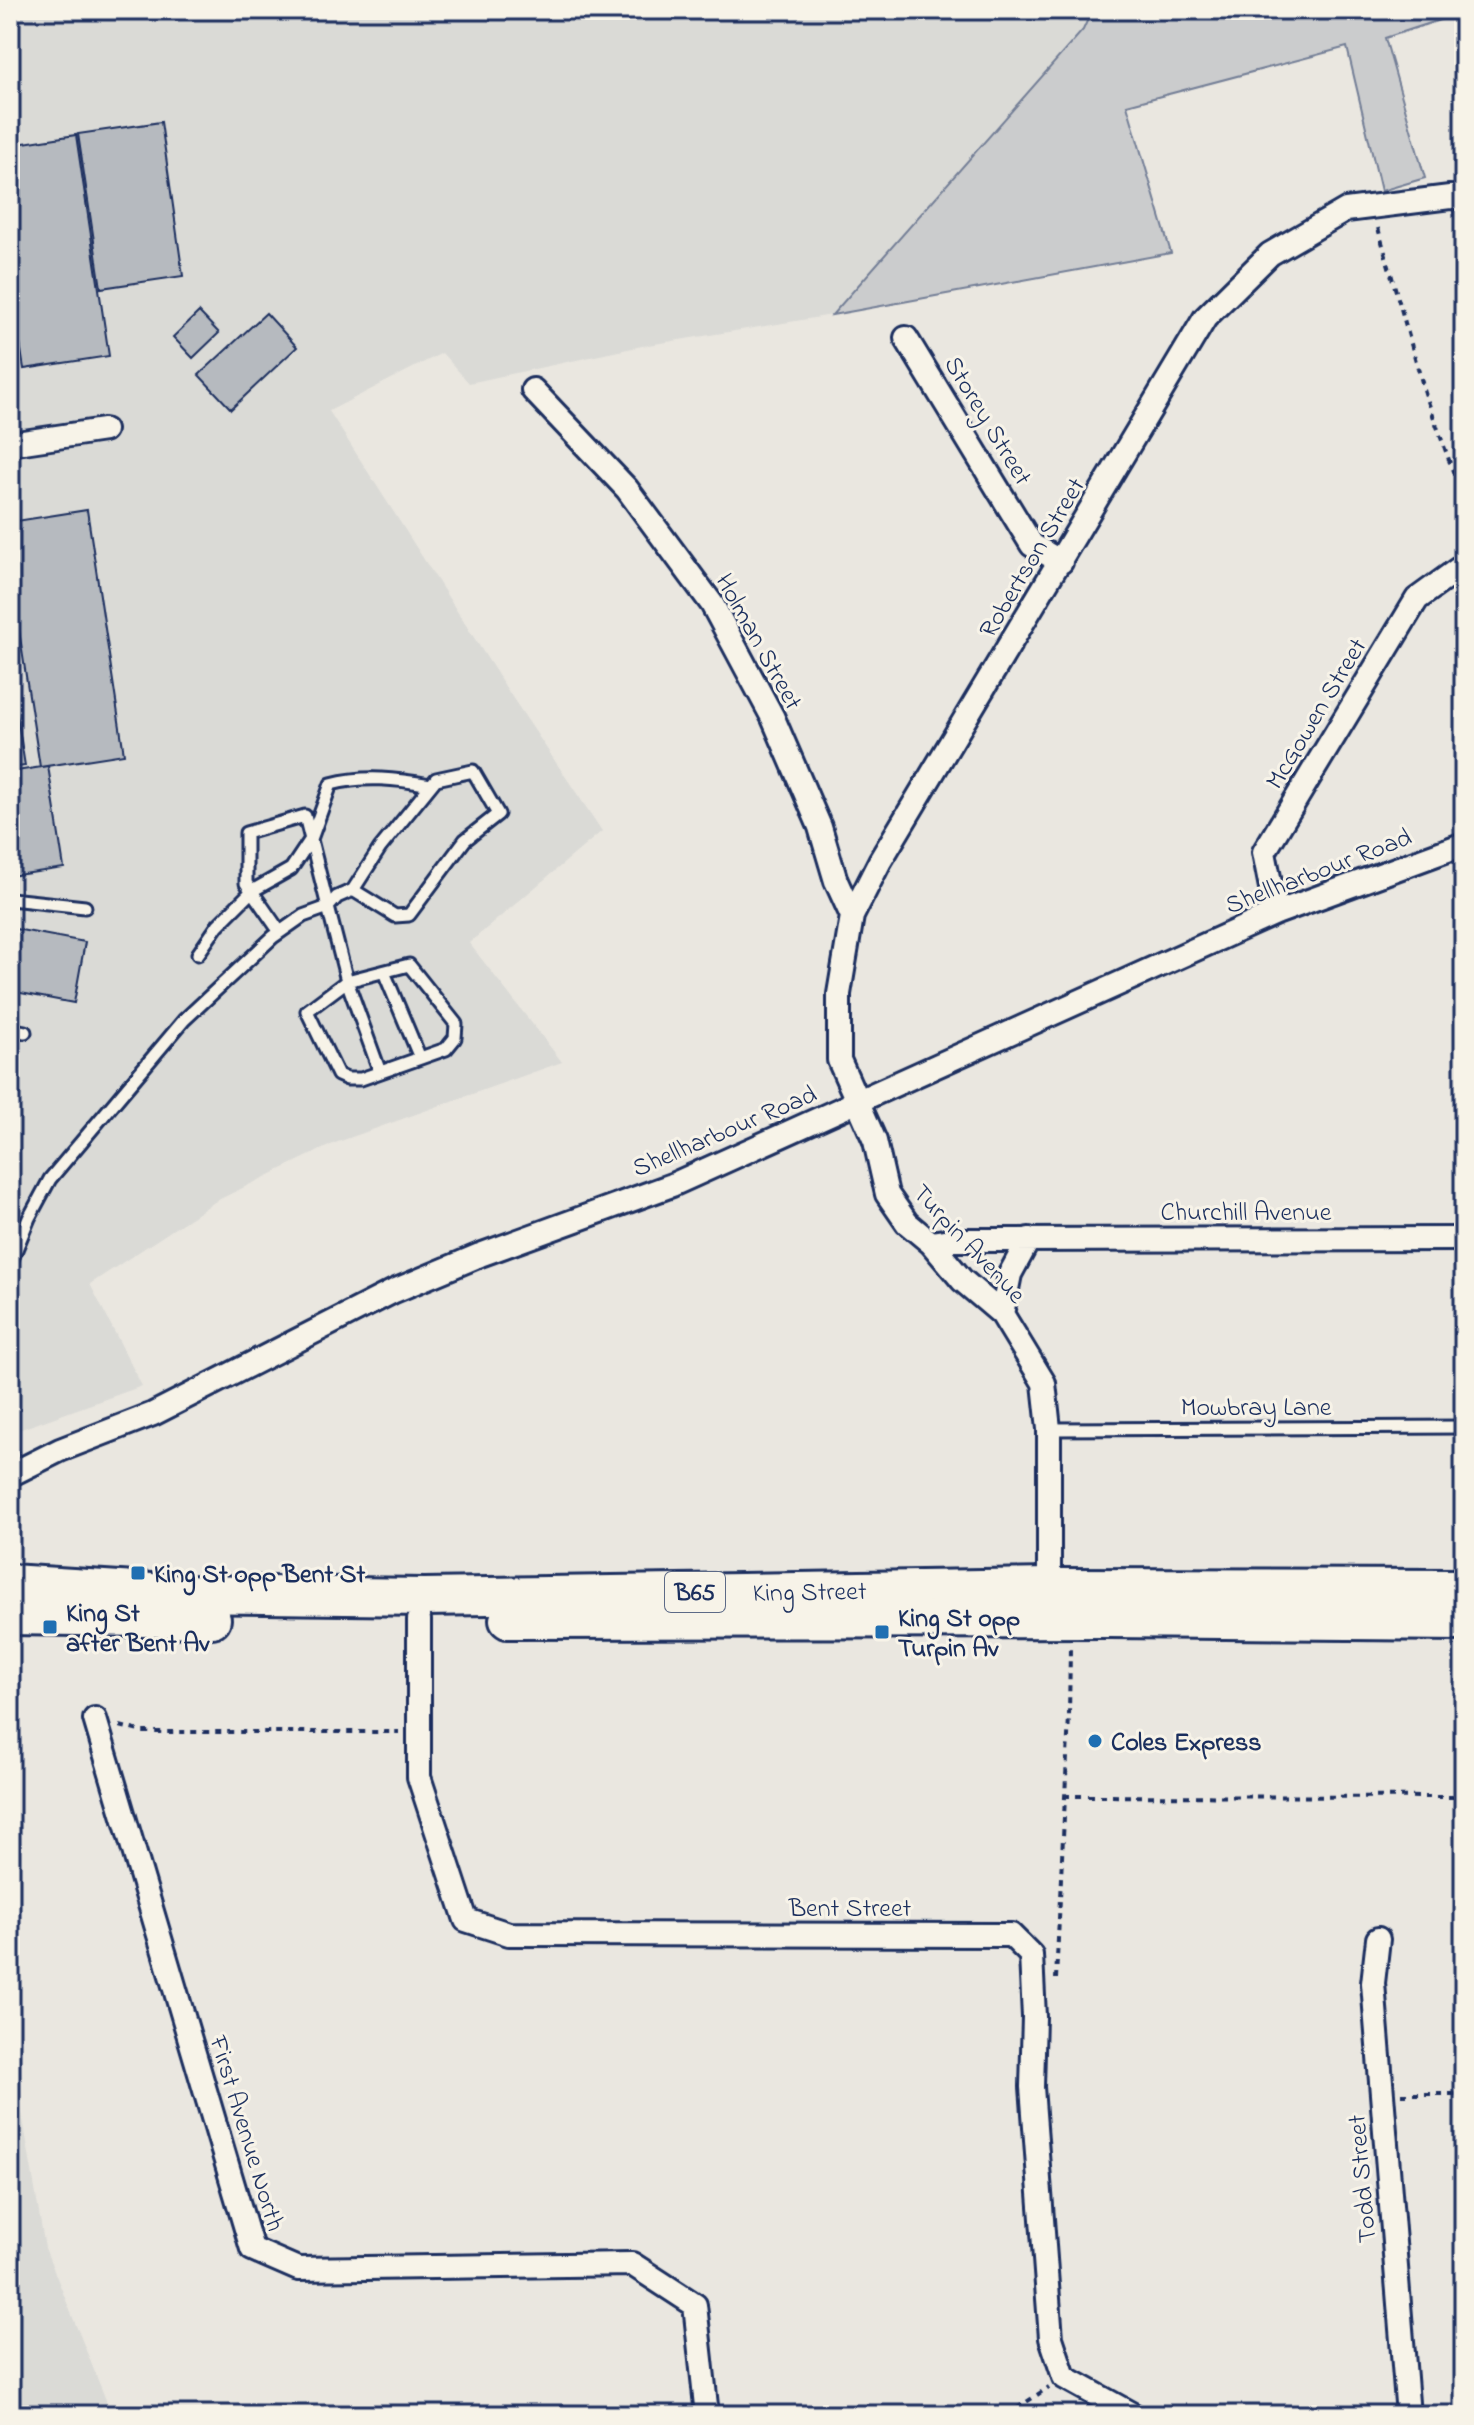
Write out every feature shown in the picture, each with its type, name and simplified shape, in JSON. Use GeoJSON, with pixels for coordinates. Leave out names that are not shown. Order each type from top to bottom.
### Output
{"type":"FeatureCollection","features":[{"type":"Feature","properties":{"kind":"main road","name":"King Street"},"geometry":{"type":"LineString","coordinates":[[10,1583],[182,1594],[425,1597],[1049,1587],[1464,1588]]}},
{"type":"Feature","properties":{"kind":"main road","name":"King Street"},"geometry":{"type":"LineString","coordinates":[[10,1616],[1464,1622]]}},
{"type":"Feature","properties":{"kind":"street","name":"Robertson Street"},"geometry":{"type":"LineString","coordinates":[[857,1103],[839,1060],[839,994],[852,916],[880,861],[1205,318],[1270,254],[1346,210],[1450,197],[1464,198]]}},
{"type":"Feature","properties":{"kind":"street","name":"Storey Street"},"geometry":{"type":"LineString","coordinates":[[906,338],[1032,545],[1061,562]]}},
{"type":"Feature","properties":{"kind":"street","name":"Holman Street"},"geometry":{"type":"LineString","coordinates":[[533,390],[627,489],[712,604],[773,718],[820,827],[836,881],[852,916]]}},
{"type":"Feature","properties":{"kind":"street"},"geometry":{"type":"LineString","coordinates":[[10,444],[104,430]]}},
{"type":"Feature","properties":{"kind":"street","name":"McGowen Street"},"geometry":{"type":"LineString","coordinates":[[1276,913],[1264,852],[1417,599],[1464,565]]}},
{"type":"Feature","properties":{"kind":"street","name":"Shellharbour Road"},"geometry":{"type":"LineString","coordinates":[[13,1474],[60,1450],[153,1414],[394,1291],[480,1255],[672,1185],[1276,913],[1464,844]]}},
{"type":"Feature","properties":{"kind":"street","name":"Turpin Avenue"},"geometry":{"type":"LineString","coordinates":[[857,1103],[875,1141],[887,1194],[907,1223],[931,1243],[962,1280],[1002,1314],[1044,1383],[1049,1429],[1049,1587]]}},
{"type":"Feature","properties":{"kind":"street"},"geometry":{"type":"LineString","coordinates":[[1002,1314],[1010,1274],[1029,1239]]}},
{"type":"Feature","properties":{"kind":"street","name":"Churchill Avenue"},"geometry":{"type":"LineString","coordinates":[[931,1243],[1029,1239],[1464,1239]]}},
{"type":"Feature","properties":{"kind":"street"},"geometry":{"type":"LineString","coordinates":[[1049,1587],[1071,1605],[1110,1619]]}},
{"type":"Feature","properties":{"kind":"street","name":"Bent Street"},"geometry":{"type":"LineString","coordinates":[[419,1620],[419,1777],[466,1920],[509,1934],[1011,1935],[1031,1955],[1034,2017],[1032,2087],[1051,2338],[1064,2377],[1133,2415]]}},
{"type":"Feature","properties":{"kind":"street","name":"First Avenue North"},"geometry":{"type":"LineString","coordinates":[[95,1719],[252,2249],[298,2269],[632,2264],[695,2305],[707,2415]]}},
{"type":"Feature","properties":{"kind":"street","name":"Todd Street"},"geometry":{"type":"LineString","coordinates":[[1378,1939],[1373,1983],[1408,2415]]}},
{"type":"Feature","properties":{"kind":"lane"},"geometry":{"type":"LineString","coordinates":[[10,1264],[50,1179],[184,1020],[280,932],[353,890],[380,848],[436,779],[473,771],[498,814],[465,840],[409,915],[395,916],[353,890]]}},
{"type":"Feature","properties":{"kind":"lane"},"geometry":{"type":"LineString","coordinates":[[198,954],[218,925],[252,891],[291,869],[311,839],[331,784],[374,778],[431,785]]}},
{"type":"Feature","properties":{"kind":"lane"},"geometry":{"type":"LineString","coordinates":[[280,932],[246,883],[246,833],[305,816],[347,981],[380,1072]]}},
{"type":"Feature","properties":{"kind":"lane"},"geometry":{"type":"LineString","coordinates":[[10,899],[85,907]]}},
{"type":"Feature","properties":{"kind":"lane"},"geometry":{"type":"LineString","coordinates":[[409,965],[456,1024],[455,1038],[446,1049],[361,1079],[338,1075],[307,1011],[347,981],[409,965]]}},
{"type":"Feature","properties":{"kind":"lane"},"geometry":{"type":"LineString","coordinates":[[384,972],[420,1058]]}},
{"type":"Feature","properties":{"kind":"lane"},"geometry":{"type":"LineString","coordinates":[[10,1029],[25,1032]]}},
{"type":"Feature","properties":{"kind":"lane","name":"Mowbray Lane"},"geometry":{"type":"LineString","coordinates":[[1049,1429],[1464,1427]]}},
{"type":"Feature","properties":{"kind":"lane"},"geometry":{"type":"LineString","coordinates":[[10,1448],[13,1474]]}},
{"type":"Feature","properties":{"kind":"path"},"geometry":{"type":"LineString","coordinates":[[1372,207],[1425,393],[1464,502]]}},
{"type":"Feature","properties":{"kind":"path"},"geometry":{"type":"LineString","coordinates":[[1056,1989],[1070,1638]]}},
{"type":"Feature","properties":{"kind":"path"},"geometry":{"type":"LineString","coordinates":[[95,1719],[143,1732],[417,1732]]}},
{"type":"Feature","properties":{"kind":"path"},"geometry":{"type":"LineString","coordinates":[[1064,1796],[1464,1797]]}},
{"type":"Feature","properties":{"kind":"path"},"geometry":{"type":"LineString","coordinates":[[1382,2093],[1464,2094]]}},
{"type":"Feature","properties":{"kind":"path"},"geometry":{"type":"LineString","coordinates":[[1007,2415],[1052,2385]]}},
{"type":"Feature","properties":{"kind":"shaded area"},"geometry":{"type":"Polygon","coordinates":[[[10,10],[1092,10],[1083,30],[832,315],[642,346],[469,383],[442,353],[329,411],[512,697],[602,831],[469,943],[562,1062],[335,1143],[216,1201],[90,1284],[142,1386],[10,1433],[10,10]]]}},
{"type":"Feature","properties":{"kind":"shaded area"},"geometry":{"type":"Polygon","coordinates":[[[1092,10],[1464,10],[1385,38],[1425,178],[1381,191],[1347,47],[1127,105],[1171,253],[832,315],[1083,30],[1092,10]]]}},
{"type":"Feature","properties":{"kind":"shaded area"},"geometry":{"type":"Polygon","coordinates":[[[10,2043],[45,2248],[112,2415],[10,2415],[10,2043]]]}},
{"type":"Feature","properties":{"kind":"building"},"geometry":{"type":"Polygon","coordinates":[[[161,122],[183,276],[101,288],[78,134],[161,122]]]}},
{"type":"Feature","properties":{"kind":"building"},"geometry":{"type":"Polygon","coordinates":[[[76,135],[109,356],[24,369],[10,280],[10,145],[76,135]]]}},
{"type":"Feature","properties":{"kind":"building"},"geometry":{"type":"Polygon","coordinates":[[[199,312],[219,333],[193,358],[173,337],[199,312]]]}},
{"type":"Feature","properties":{"kind":"building"},"geometry":{"type":"Polygon","coordinates":[[[266,313],[297,347],[231,409],[199,375],[266,313]]]}},
{"type":"Feature","properties":{"kind":"building"},"geometry":{"type":"Polygon","coordinates":[[[87,510],[124,754],[40,767],[10,572],[10,522],[87,510]]]}},
{"type":"Feature","properties":{"kind":"building"},"geometry":{"type":"Polygon","coordinates":[[[10,671],[25,766],[10,768],[10,671]]]}},
{"type":"Feature","properties":{"kind":"building"},"geometry":{"type":"Polygon","coordinates":[[[48,766],[64,868],[10,876],[10,772],[48,766]]]}},
{"type":"Feature","properties":{"kind":"building"},"geometry":{"type":"Polygon","coordinates":[[[10,928],[85,942],[74,1003],[10,991],[10,928]]]}},
{"type":"Feature","properties":{"kind":"place","name":"King St opp Bent St"},"geometry":{"type":"Point","coordinates":[138,1573]}},
{"type":"Feature","properties":{"kind":"place","name":"King St after Bent Av"},"geometry":{"type":"Point","coordinates":[50,1627]}},
{"type":"Feature","properties":{"kind":"place","name":"King St opp Turpin Av"},"geometry":{"type":"Point","coordinates":[882,1632]}},
{"type":"Feature","properties":{"kind":"place","name":"Coles Express"},"geometry":{"type":"Point","coordinates":[1095,1741]}}]}
